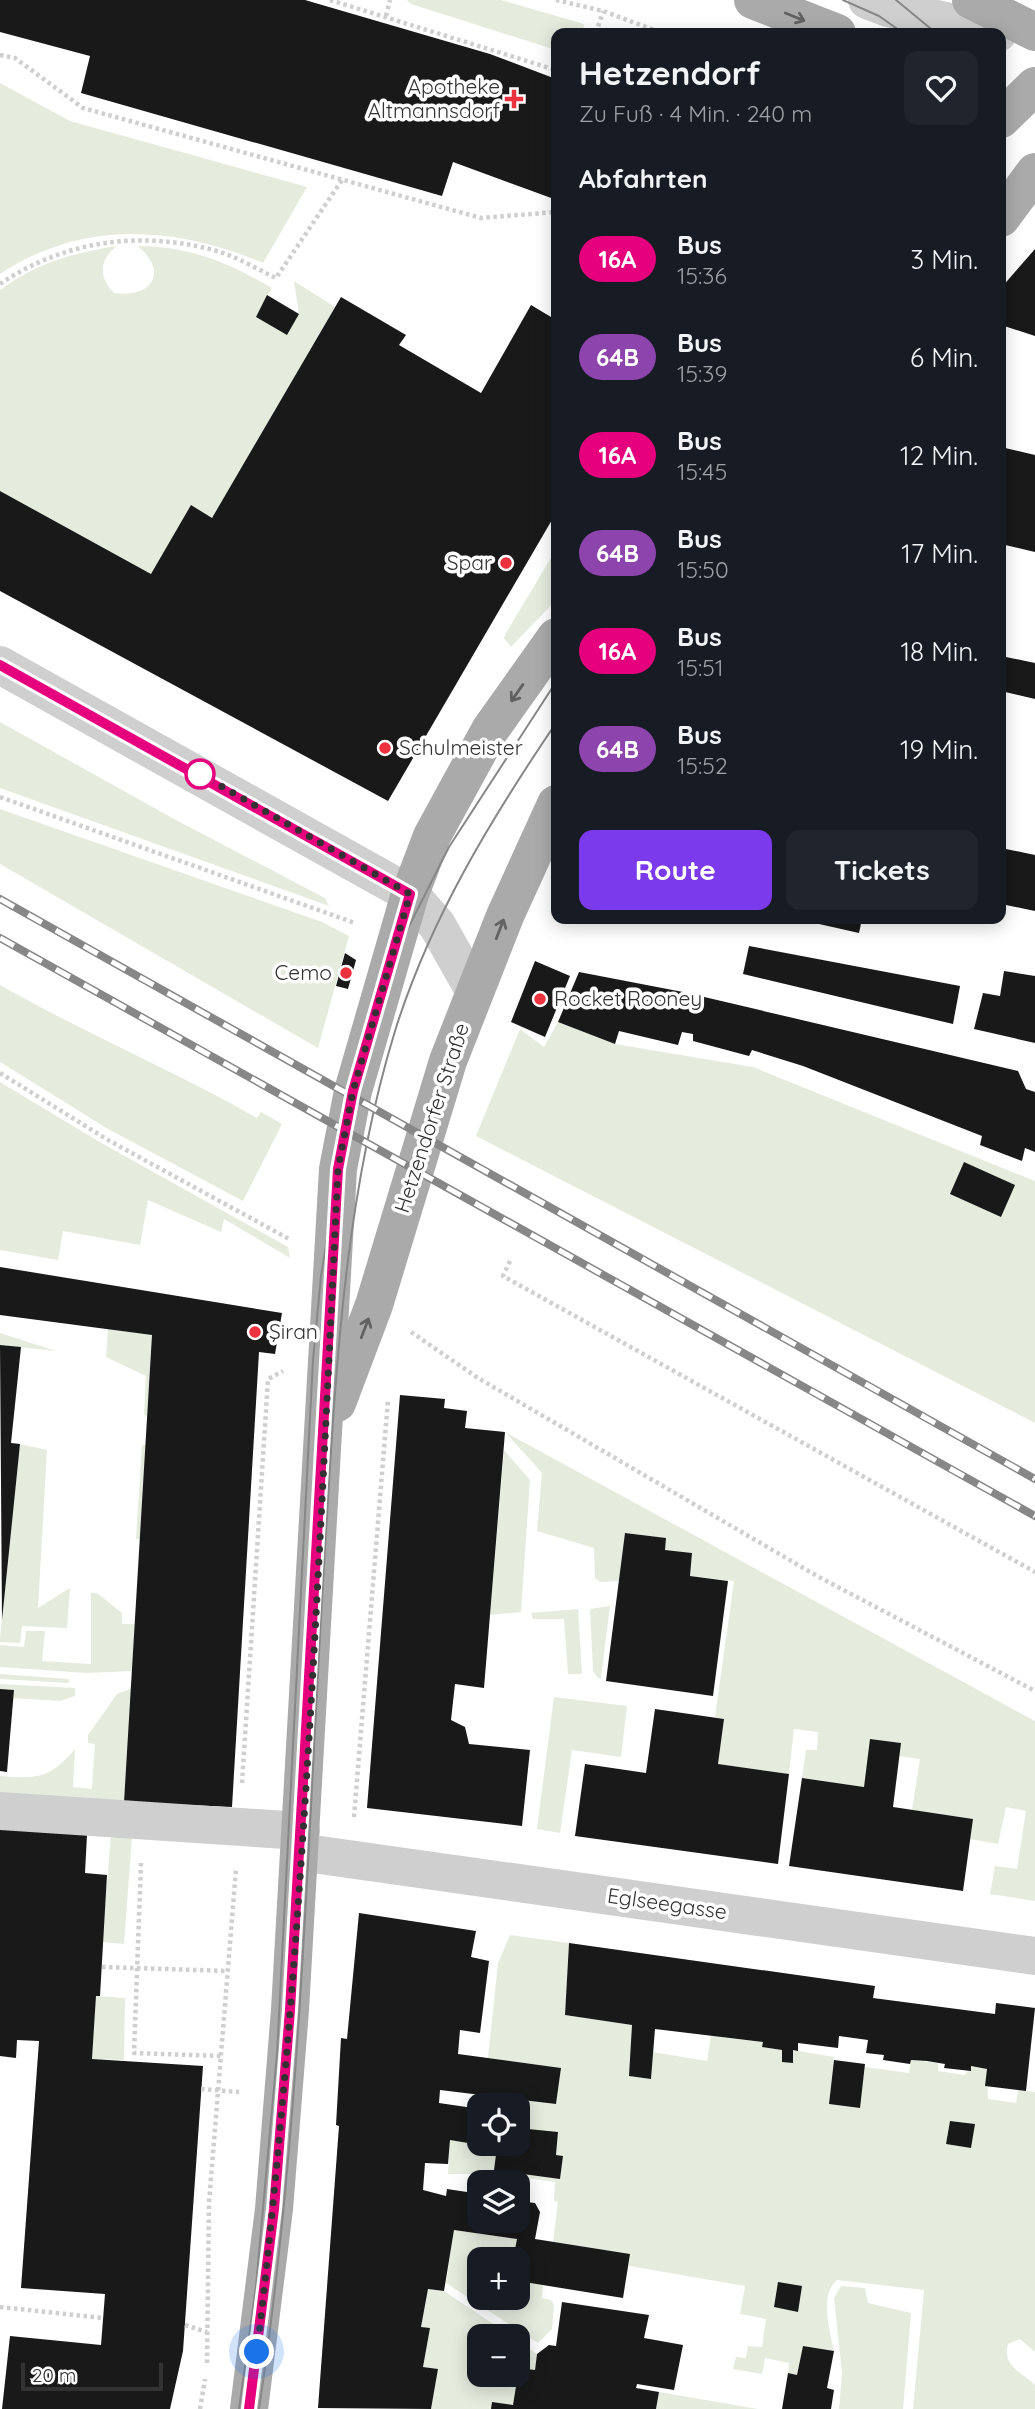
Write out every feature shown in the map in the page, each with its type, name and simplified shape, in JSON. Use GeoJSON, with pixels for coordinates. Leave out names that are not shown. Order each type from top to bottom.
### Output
{"type":"FeatureCollection","features":[{"type":"Feature","properties":{"kind":"main road"},"geometry":{"type":"LineString","coordinates":[[753,0],[824,28]]}},
{"type":"Feature","properties":{"kind":"main road"},"geometry":{"type":"LineString","coordinates":[[971,0],[1035,32]]}},
{"type":"Feature","properties":{"kind":"main road"},"geometry":{"type":"LineString","coordinates":[[1006,211],[1035,173]]}},
{"type":"Feature","properties":{"kind":"main road","name":"Hetzendorfer Straße"},"geometry":{"type":"LineString","coordinates":[[249,2409],[274,2209],[300,1842],[338,1169],[353,1091],[410,894],[432,836],[490,730],[551,644]]}},
{"type":"Feature","properties":{"kind":"main road","name":"Hetzendorfer Straße"},"geometry":{"type":"LineString","coordinates":[[324,1438],[374,1305],[447,1061],[505,916],[551,815]]}},
{"type":"Feature","properties":{"kind":"street"},"geometry":{"type":"LineString","coordinates":[[878,4],[914,28]]}},
{"type":"Feature","properties":{"kind":"street"},"geometry":{"type":"LineString","coordinates":[[878,4],[976,28]]}},
{"type":"Feature","properties":{"kind":"street"},"geometry":{"type":"LineString","coordinates":[[1006,35],[1035,42]]}},
{"type":"Feature","properties":{"kind":"street"},"geometry":{"type":"LineString","coordinates":[[0,665],[410,894],[437,925],[475,992]]}},
{"type":"Feature","properties":{"kind":"street","name":"Eglseegasse"},"geometry":{"type":"LineString","coordinates":[[0,1811],[239,1827],[300,1842],[351,1859],[1035,1956]]}},
{"type":"Feature","properties":{"kind":"path"},"geometry":{"type":"LineString","coordinates":[[330,0],[551,68]]}},
{"type":"Feature","properties":{"kind":"path"},"geometry":{"type":"LineString","coordinates":[[386,16],[390,0]]}},
{"type":"Feature","properties":{"kind":"path"},"geometry":{"type":"LineString","coordinates":[[556,0],[603,12],[648,28]]}},
{"type":"Feature","properties":{"kind":"path"},"geometry":{"type":"LineString","coordinates":[[598,28],[603,12]]}},
{"type":"Feature","properties":{"kind":"path"},"geometry":{"type":"LineString","coordinates":[[0,55],[15,58],[83,108],[481,218],[551,212]]}},
{"type":"Feature","properties":{"kind":"path"},"geometry":{"type":"LineString","coordinates":[[0,284],[30,263],[97,242],[161,239],[219,252],[276,278],[342,180]]}},
{"type":"Feature","properties":{"kind":"path"},"geometry":{"type":"LineString","coordinates":[[0,797],[355,923],[360,933]]}},
{"type":"Feature","properties":{"kind":"path"},"geometry":{"type":"LineString","coordinates":[[0,1073],[108,1140],[291,1240]]}},
{"type":"Feature","properties":{"kind":"path"},"geometry":{"type":"LineString","coordinates":[[510,1261],[503,1276],[1035,1572]]}},
{"type":"Feature","properties":{"kind":"path"},"geometry":{"type":"LineString","coordinates":[[374,1305],[478,1378],[817,1576],[1035,1691]]}},
{"type":"Feature","properties":{"kind":"path"},"geometry":{"type":"LineString","coordinates":[[200,2409],[207,2363],[209,2203],[239,1827],[268,1379],[286,1369]]}},
{"type":"Feature","properties":{"kind":"path"},"geometry":{"type":"LineString","coordinates":[[351,1859],[389,1389]]}},
{"type":"Feature","properties":{"kind":"path"},"geometry":{"type":"LineString","coordinates":[[142,1820],[134,2053],[221,2056]]}},
{"type":"Feature","properties":{"kind":"path"},"geometry":{"type":"LineString","coordinates":[[102,1967],[228,1971]]}},
{"type":"Feature","properties":{"kind":"path"},"geometry":{"type":"LineString","coordinates":[[0,2307],[103,2318]]}},
{"type":"Feature","properties":{"kind":"path"},"geometry":{"type":"LineString","coordinates":[[185,2325],[207,2332]]}},
{"type":"Feature","properties":{"kind":"shaded area"},"geometry":{"type":"Polygon","coordinates":[[[407,0],[501,0],[584,24],[584,28],[551,28],[551,48],[411,4],[407,0]]]}},
{"type":"Feature","properties":{"kind":"shaded area"},"geometry":{"type":"Polygon","coordinates":[[[0,83],[70,121],[307,187],[263,263],[196,241],[130,234],[96,237],[64,244],[32,256],[0,274],[0,83]]]}},
{"type":"Feature","properties":{"kind":"shaded area"},"geometry":{"type":"Polygon","coordinates":[[[117,246],[106,257],[103,269],[105,281],[114,293],[139,292],[147,287],[154,273],[152,264],[137,246],[156,247],[207,257],[272,288],[256,317],[287,334],[299,314],[294,281],[335,307],[212,518],[151,574],[0,491],[0,290],[56,260],[117,246]]]}},
{"type":"Feature","properties":{"kind":"shaded area"},"geometry":{"type":"Polygon","coordinates":[[[551,558],[551,605],[511,647],[504,638],[551,558]]]}},
{"type":"Feature","properties":{"kind":"shaded area"},"geometry":{"type":"Polygon","coordinates":[[[0,722],[176,820],[325,898],[329,906],[0,788],[0,722]]]}},
{"type":"Feature","properties":{"kind":"shaded area"},"geometry":{"type":"Polygon","coordinates":[[[0,809],[322,922],[349,936],[318,1048],[0,864],[0,809]]]}},
{"type":"Feature","properties":{"kind":"shaded area"},"geometry":{"type":"Polygon","coordinates":[[[0,985],[257,1118],[261,1112],[282,1124],[243,1201],[108,1129],[0,1062],[0,985]]]}},
{"type":"Feature","properties":{"kind":"shaded area"},"geometry":{"type":"Polygon","coordinates":[[[558,1022],[615,1044],[753,1067],[1035,1181],[1035,1423],[476,1136],[520,1029],[544,1047],[558,1022]]]}},
{"type":"Feature","properties":{"kind":"shaded area"},"geometry":{"type":"Polygon","coordinates":[[[0,1082],[98,1141],[288,1247],[290,1258],[224,1219],[221,1232],[148,1200],[140,1245],[63,1231],[58,1260],[0,1250],[0,1082]]]}},
{"type":"Feature","properties":{"kind":"shaded area"},"geometry":{"type":"Polygon","coordinates":[[[108,1329],[152,1335],[147,1416],[144,1415],[146,1376],[106,1357],[108,1329]]]}},
{"type":"Feature","properties":{"kind":"shaded area"},"geometry":{"type":"Polygon","coordinates":[[[0,1333],[56,1351],[0,1345],[0,1333]]]}},
{"type":"Feature","properties":{"kind":"shaded area"},"geometry":{"type":"Polygon","coordinates":[[[505,1432],[1035,1721],[1035,1901],[990,1894],[995,1866],[1017,1869],[1026,1811],[1006,1807],[998,1844],[970,1839],[973,1819],[912,1810],[920,1759],[899,1756],[901,1743],[871,1739],[864,1787],[802,1778],[806,1750],[817,1750],[818,1732],[794,1729],[789,1774],[718,1764],[724,1719],[715,1717],[734,1581],[690,1576],[692,1553],[665,1550],[665,1538],[626,1533],[619,1581],[600,1582],[595,1578],[594,1548],[537,1531],[542,1473],[505,1432]]]}},
{"type":"Feature","properties":{"kind":"shaded area"},"geometry":{"type":"Polygon","coordinates":[[[20,1444],[47,1450],[38,1608],[70,1588],[67,1628],[22,1626],[20,1643],[0,1642],[0,1637],[20,1444]]]}},
{"type":"Feature","properties":{"kind":"shaded area"},"geometry":{"type":"Polygon","coordinates":[[[142,1445],[146,1445],[140,1539],[136,1539],[142,1445]]]}},
{"type":"Feature","properties":{"kind":"shaded area"},"geometry":{"type":"Polygon","coordinates":[[[504,1450],[530,1480],[521,1612],[490,1615],[504,1450]]]}},
{"type":"Feature","properties":{"kind":"shaded area"},"geometry":{"type":"Polygon","coordinates":[[[91,1593],[97,1593],[122,1613],[122,1624],[135,1624],[132,1671],[87,1673],[0,1667],[0,1645],[24,1647],[26,1631],[45,1631],[42,1661],[91,1664],[91,1593]]]}},
{"type":"Feature","properties":{"kind":"shaded area"},"geometry":{"type":"Polygon","coordinates":[[[610,1606],[601,1678],[598,1678],[593,1671],[590,1609],[610,1606]]]}},
{"type":"Feature","properties":{"kind":"shaded area"},"geometry":{"type":"Polygon","coordinates":[[[578,1609],[582,1674],[568,1674],[564,1619],[533,1619],[531,1613],[578,1609]]]}},
{"type":"Feature","properties":{"kind":"shaded area"},"geometry":{"type":"Polygon","coordinates":[[[0,1674],[69,1679],[69,1683],[0,1679],[0,1674]]]}},
{"type":"Feature","properties":{"kind":"shaded area"},"geometry":{"type":"Polygon","coordinates":[[[0,1684],[75,1688],[75,1696],[60,1701],[13,1698],[14,1690],[0,1689],[0,1684]]]}},
{"type":"Feature","properties":{"kind":"shaded area"},"geometry":{"type":"Polygon","coordinates":[[[132,1688],[124,1802],[0,1792],[0,1776],[42,1775],[58,1766],[75,1749],[73,1787],[92,1789],[95,1744],[88,1743],[88,1735],[117,1694],[132,1688]]]}},
{"type":"Feature","properties":{"kind":"shaded area"},"geometry":{"type":"Polygon","coordinates":[[[554,1697],[627,1706],[621,1757],[572,1750],[560,1833],[537,1829],[554,1697]]]}},
{"type":"Feature","properties":{"kind":"shaded area"},"geometry":{"type":"Polygon","coordinates":[[[111,1836],[132,1837],[124,1944],[102,1942],[111,1836]]]}},
{"type":"Feature","properties":{"kind":"shaded area"},"geometry":{"type":"Polygon","coordinates":[[[510,1935],[569,1943],[565,2015],[632,2025],[630,2076],[651,2079],[653,2052],[707,2061],[711,2036],[763,2042],[763,2047],[782,2050],[782,2062],[793,2062],[793,2050],[834,2057],[829,2104],[859,2108],[865,2067],[909,2073],[911,2060],[938,2063],[938,2071],[965,2075],[971,2066],[987,2069],[988,2099],[1016,2103],[1018,2090],[1035,2092],[1035,2352],[1020,2339],[1008,2344],[1007,2352],[1010,2364],[1035,2385],[1035,2409],[913,2409],[924,2290],[837,2280],[828,2294],[827,2304],[834,2351],[803,2346],[797,2375],[788,2373],[789,2363],[765,2358],[762,2374],[733,2369],[736,2357],[746,2358],[748,2346],[762,2347],[766,2319],[740,2314],[745,2286],[629,2266],[630,2254],[553,2242],[558,2202],[554,2201],[555,2182],[530,2179],[530,2174],[560,2178],[563,2156],[556,2155],[558,2133],[530,2130],[530,2100],[556,2104],[561,2068],[488,2058],[498,1963],[510,1935]],[[950,2121],[946,2144],[971,2148],[974,2124],[950,2121]]]}},
{"type":"Feature","properties":{"kind":"shaded area"},"geometry":{"type":"Polygon","coordinates":[[[96,1996],[125,1998],[124,2060],[92,2059],[96,1996]]]}},
{"type":"Feature","properties":{"kind":"shaded area"},"geometry":{"type":"Polygon","coordinates":[[[450,2140],[467,2143],[467,2156],[496,2156],[494,2170],[467,2170],[467,2174],[448,2174],[450,2140]]]}},
{"type":"Feature","properties":{"kind":"shaded area"},"geometry":{"type":"Polygon","coordinates":[[[454,2230],[517,2239],[515,2247],[467,2247],[467,2297],[446,2283],[454,2230]]]}},
{"type":"Feature","properties":{"kind":"shaded area"},"geometry":{"type":"Polygon","coordinates":[[[530,2283],[543,2285],[542,2298],[551,2300],[554,2305],[552,2329],[538,2343],[530,2338],[530,2324],[509,2324],[487,2310],[530,2310],[530,2283]]]}},
{"type":"Feature","properties":{"kind":"shaded area"},"geometry":{"type":"Polygon","coordinates":[[[841,2286],[865,2288],[868,2303],[911,2313],[903,2409],[839,2409],[842,2373],[834,2298],[841,2286]]]}},
{"type":"Feature","properties":{"kind":"shaded area"},"geometry":{"type":"Polygon","coordinates":[[[428,2289],[444,2291],[467,2306],[467,2310],[472,2310],[493,2324],[467,2324],[467,2387],[524,2387],[513,2405],[492,2402],[491,2409],[431,2409],[438,2369],[423,2367],[430,2329],[421,2327],[428,2289]]]}},
{"type":"Feature","properties":{"kind":"shaded area"},"geometry":{"type":"Polygon","coordinates":[[[530,2349],[537,2354],[535,2370],[530,2378],[530,2349]]]}},
{"type":"Feature","properties":{"kind":"shaded area"},"geometry":{"type":"Polygon","coordinates":[[[659,2392],[758,2409],[656,2409],[659,2392]]]}},
{"type":"Feature","properties":{"kind":"building"},"geometry":{"type":"Polygon","coordinates":[[[0,0],[305,0],[490,54],[551,77],[551,198],[453,162],[442,196],[81,93],[90,56],[0,32],[0,0]]]}},
{"type":"Feature","properties":{"kind":"building"},"geometry":{"type":"Polygon","coordinates":[[[1035,249],[1035,336],[1006,327],[1006,282],[1035,249]]]}},
{"type":"Feature","properties":{"kind":"building"},"geometry":{"type":"Polygon","coordinates":[[[267,295],[299,314],[287,335],[256,317],[267,295]]]}},
{"type":"Feature","properties":{"kind":"building"},"geometry":{"type":"Polygon","coordinates":[[[341,297],[406,335],[399,345],[481,393],[531,305],[551,317],[551,522],[388,801],[0,591],[0,491],[151,574],[191,505],[212,518],[341,297]]]}},
{"type":"Feature","properties":{"kind":"building"},"geometry":{"type":"Polygon","coordinates":[[[1006,448],[1035,455],[1035,552],[1006,545],[1006,448]]]}},
{"type":"Feature","properties":{"kind":"building"},"geometry":{"type":"Polygon","coordinates":[[[1006,657],[1035,663],[1035,699],[1006,692],[1006,657]]]}},
{"type":"Feature","properties":{"kind":"building"},"geometry":{"type":"Polygon","coordinates":[[[1006,849],[1035,855],[1035,911],[1006,905],[1006,849]]]}},
{"type":"Feature","properties":{"kind":"building"},"geometry":{"type":"Polygon","coordinates":[[[819,924],[861,924],[859,933],[819,924]]]}},
{"type":"Feature","properties":{"kind":"building"},"geometry":{"type":"Polygon","coordinates":[[[749,946],[960,986],[953,1024],[743,974],[749,946]]]}},
{"type":"Feature","properties":{"kind":"building","name":"Cemo"},"geometry":{"type":"Polygon","coordinates":[[[345,953],[356,960],[348,989],[336,986],[345,953]]]}},
{"type":"Feature","properties":{"kind":"building","name":"Rocket Rooney"},"geometry":{"type":"Polygon","coordinates":[[[535,961],[570,976],[545,1037],[511,1022],[535,961]]]}},
{"type":"Feature","properties":{"kind":"building"},"geometry":{"type":"Polygon","coordinates":[[[1004,971],[1035,976],[1035,1043],[974,1029],[983,993],[1000,996],[1004,971]]]}},
{"type":"Feature","properties":{"kind":"building"},"geometry":{"type":"Polygon","coordinates":[[[579,972],[683,992],[1018,1071],[1026,1089],[1035,1092],[1035,1152],[1025,1148],[1022,1161],[980,1145],[982,1136],[803,1066],[752,1050],[749,1056],[693,1041],[693,1034],[682,1032],[678,1045],[619,1031],[615,1044],[558,1022],[579,972]]]}},
{"type":"Feature","properties":{"kind":"building"},"geometry":{"type":"Polygon","coordinates":[[[964,1162],[1015,1185],[1001,1217],[950,1194],[964,1162]]]}},
{"type":"Feature","properties":{"kind":"building"},"geometry":{"type":"Polygon","coordinates":[[[0,1267],[282,1313],[275,1354],[259,1352],[232,1807],[124,1802],[152,1335],[0,1315],[0,1267]]]}},
{"type":"Feature","properties":{"kind":"building"},"geometry":{"type":"Polygon","coordinates":[[[0,1345],[21,1347],[11,1443],[20,1444],[2,1620],[0,1345]]]}},
{"type":"Feature","properties":{"kind":"building"},"geometry":{"type":"Polygon","coordinates":[[[400,1395],[445,1399],[444,1408],[467,1411],[465,1428],[505,1432],[484,1688],[455,1684],[451,1720],[465,1727],[469,1744],[530,1750],[522,1826],[367,1808],[400,1395]]]}},
{"type":"Feature","properties":{"kind":"building"},"geometry":{"type":"Polygon","coordinates":[[[625,1533],[666,1538],[665,1550],[692,1553],[690,1576],[728,1581],[713,1696],[606,1681],[625,1533]]]}},
{"type":"Feature","properties":{"kind":"building"},"geometry":{"type":"Polygon","coordinates":[[[0,1689],[14,1690],[7,1772],[0,1771],[0,1689]]]}},
{"type":"Feature","properties":{"kind":"building"},"geometry":{"type":"Polygon","coordinates":[[[655,1709],[724,1719],[718,1764],[789,1774],[778,1864],[575,1836],[585,1764],[646,1773],[655,1709]]]}},
{"type":"Feature","properties":{"kind":"building"},"geometry":{"type":"Polygon","coordinates":[[[870,1739],[901,1743],[893,1807],[973,1819],[963,1891],[789,1866],[802,1778],[864,1787],[870,1739]]]}},
{"type":"Feature","properties":{"kind":"building"},"geometry":{"type":"Polygon","coordinates":[[[0,1829],[87,1835],[85,1873],[107,1875],[100,1996],[96,1996],[92,2059],[203,2066],[183,2351],[170,2409],[2,2409],[10,2336],[101,2345],[105,2294],[21,2288],[39,2041],[17,2040],[16,2058],[0,2056],[0,1829]]]}},
{"type":"Feature","properties":{"kind":"building"},"geometry":{"type":"Polygon","coordinates":[[[359,1913],[476,1931],[471,1957],[489,1961],[480,2033],[460,2030],[458,2054],[561,2068],[556,2104],[530,2101],[530,2093],[467,2093],[440,2090],[439,2103],[467,2107],[467,2143],[450,2140],[448,2164],[425,2163],[423,2190],[446,2196],[447,2189],[467,2192],[467,2232],[454,2230],[444,2291],[428,2289],[421,2327],[430,2328],[423,2367],[438,2369],[431,2409],[318,2408],[339,2126],[336,2125],[341,2038],[347,2039],[359,1913]]]}},
{"type":"Feature","properties":{"kind":"building"},"geometry":{"type":"Polygon","coordinates":[[[569,1943],[875,1986],[873,1998],[995,2014],[996,2003],[1035,2008],[1026,2091],[985,2086],[987,2069],[971,2066],[971,2071],[944,2068],[945,2064],[927,2061],[911,2060],[910,2064],[883,2060],[884,2055],[866,2053],[868,2040],[839,2036],[838,2048],[798,2043],[798,2051],[793,2050],[793,2063],[782,2062],[782,2050],[762,2047],[763,2042],[655,2029],[651,2079],[629,2076],[632,2025],[565,2015],[569,1943]]]}},
{"type":"Feature","properties":{"kind":"building"},"geometry":{"type":"Polygon","coordinates":[[[834,2060],[865,2064],[860,2108],[829,2104],[834,2060]]]}},
{"type":"Feature","properties":{"kind":"building"},"geometry":{"type":"Polygon","coordinates":[[[950,2121],[975,2124],[971,2148],[946,2144],[950,2121]]]}},
{"type":"Feature","properties":{"kind":"building"},"geometry":{"type":"Polygon","coordinates":[[[530,2129],[558,2132],[556,2155],[563,2156],[560,2179],[530,2175],[530,2170],[494,2170],[496,2156],[530,2156],[530,2129]]]}},
{"type":"Feature","properties":{"kind":"building"},"geometry":{"type":"Polygon","coordinates":[[[530,2202],[535,2203],[540,2212],[535,2239],[630,2254],[623,2298],[530,2283],[530,2247],[515,2247],[517,2239],[475,2233],[530,2233],[530,2202]]]}},
{"type":"Feature","properties":{"kind":"building"},"geometry":{"type":"Polygon","coordinates":[[[778,2282],[802,2286],[798,2312],[774,2307],[778,2282]]]}},
{"type":"Feature","properties":{"kind":"building"},"geometry":{"type":"Polygon","coordinates":[[[562,2302],[649,2315],[644,2338],[683,2345],[674,2390],[637,2384],[636,2388],[659,2392],[656,2409],[491,2409],[492,2402],[513,2405],[516,2387],[530,2387],[530,2369],[535,2370],[537,2354],[549,2345],[556,2346],[562,2302]]]}},
{"type":"Feature","properties":{"kind":"building"},"geometry":{"type":"Polygon","coordinates":[[[803,2346],[834,2351],[827,2388],[834,2390],[831,2409],[782,2409],[788,2373],[797,2375],[803,2346]]]}},
{"type":"Feature","properties":{"kind":"tram line"},"geometry":{"type":"LineString","coordinates":[[843,0],[879,16],[896,28]]}},
{"type":"Feature","properties":{"kind":"tram line"},"geometry":{"type":"LineString","coordinates":[[896,0],[930,28]]}},
{"type":"Feature","properties":{"kind":"tram line"},"geometry":{"type":"LineString","coordinates":[[239,2409],[256,2286],[277,2054],[313,1360],[321,1276],[347,1116],[392,960],[449,847],[551,690]]}},
{"type":"Feature","properties":{"kind":"tram line"},"geometry":{"type":"LineString","coordinates":[[259,2409],[273,2304],[294,2094],[337,1364],[352,1229],[363,1162],[395,1031],[426,949],[464,871],[508,796],[551,731]]}},
{"type":"Feature","properties":{"kind":"railway"},"geometry":{"type":"LineString","coordinates":[[0,899],[1035,1479]]}},
{"type":"Feature","properties":{"kind":"railway"},"geometry":{"type":"LineString","coordinates":[[0,938],[1035,1516]]}},
{"type":"Feature","properties":{"kind":"bus line","name":"16A"},"geometry":{"type":"LineString","coordinates":[[0,665],[410,894],[353,1091],[338,1169],[290,2010],[274,2209],[249,2409]]}},
{"type":"Feature","properties":{"kind":"place","name":"Apotheke Altmannsdorf"},"geometry":{"type":"Point","coordinates":[514,99]}},
{"type":"Feature","properties":{"kind":"place","name":"Spar"},"geometry":{"type":"Point","coordinates":[506,563]}},
{"type":"Feature","properties":{"kind":"place","name":"Schulmeister"},"geometry":{"type":"Point","coordinates":[385,748]}},
{"type":"Feature","properties":{"kind":"place","name":"Cemo"},"geometry":{"type":"Point","coordinates":[346,973]}},
{"type":"Feature","properties":{"kind":"place","name":"Rocket Rooney"},"geometry":{"type":"Point","coordinates":[540,999]}},
{"type":"Feature","properties":{"kind":"place","name":"Şiran"},"geometry":{"type":"Point","coordinates":[255,1332]}},
{"type":"Feature","properties":{"kind":"route"},"geometry":{"type":"LineString","coordinates":[[200,774],[410,894],[353,1091],[338,1169],[290,2010],[274,2209],[257,2352]]}}]}
